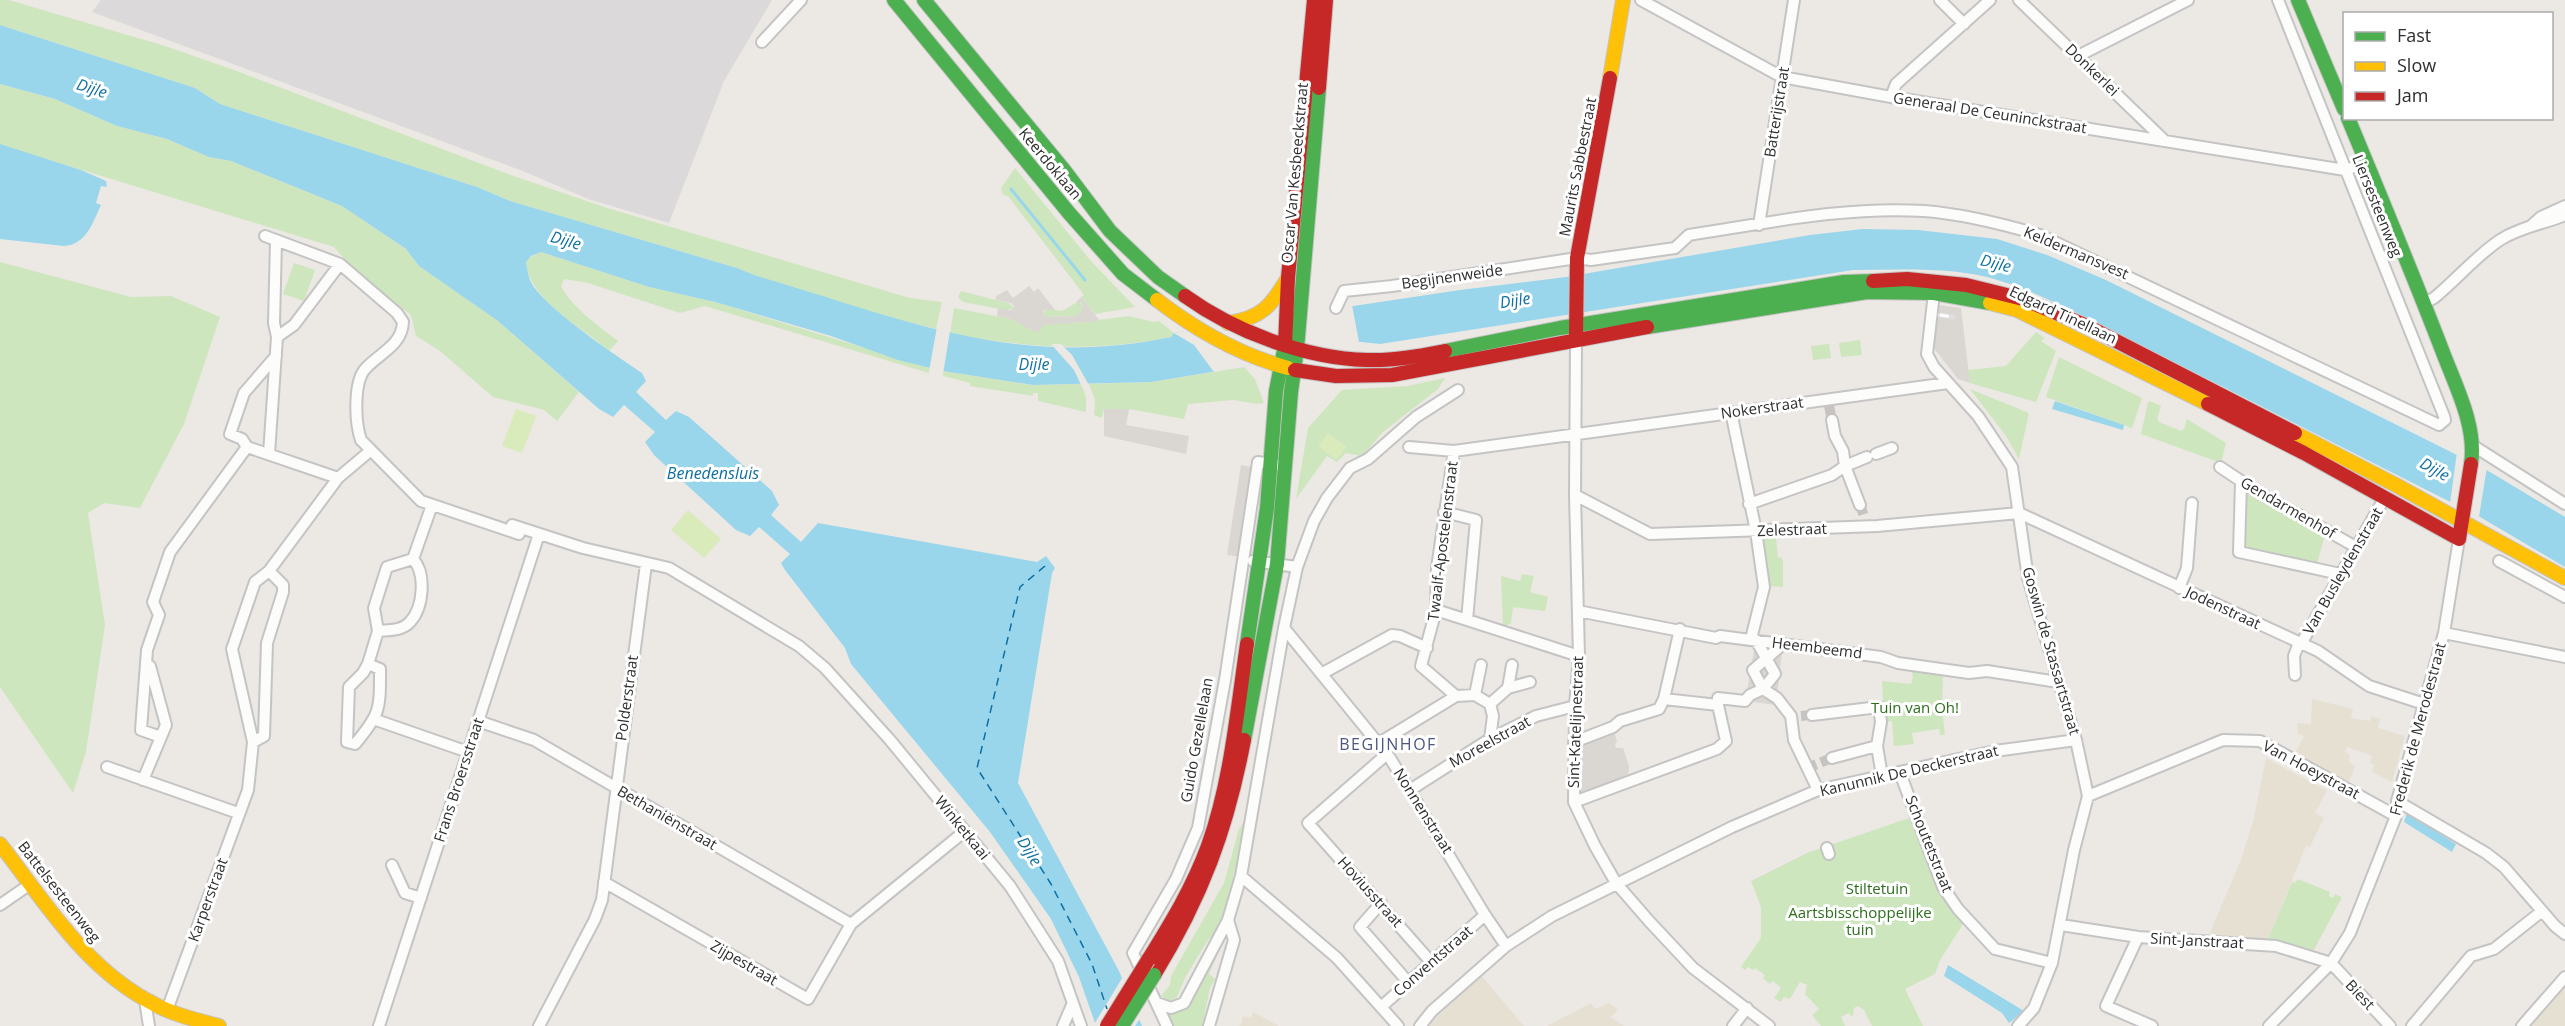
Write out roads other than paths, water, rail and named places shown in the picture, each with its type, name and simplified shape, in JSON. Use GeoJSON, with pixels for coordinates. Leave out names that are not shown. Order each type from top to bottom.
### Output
{"type":"FeatureCollection","features":[{"type":"Feature","properties":{"kind":"main road","name":"Keerdoklaan"},"geometry":{"type":"LineString","coordinates":[[894,0],[1061,204],[1123,274],[1185,321],[1277,363]]}},
{"type":"Feature","properties":{"kind":"main road","name":"Keerdoklaan"},"geometry":{"type":"LineString","coordinates":[[924,0],[1064,170],[1110,231],[1158,277],[1210,314],[1293,356]]}},
{"type":"Feature","properties":{"kind":"main road","name":"Oscar Van Kesbeeckstraat"},"geometry":{"type":"LineString","coordinates":[[1293,314],[1288,279],[1314,0]]}},
{"type":"Feature","properties":{"kind":"main road","name":"Oscar Van Kesbeeckstraat"},"geometry":{"type":"LineString","coordinates":[[1293,356],[1293,314],[1326,0]]}},
{"type":"Feature","properties":{"kind":"main road","name":"Maurits Sabbestraat"},"geometry":{"type":"LineString","coordinates":[[1576,340],[1577,264],[1623,0]]}},
{"type":"Feature","properties":{"kind":"main road"},"geometry":{"type":"LineString","coordinates":[[2298,0],[2343,107]]}},
{"type":"Feature","properties":{"kind":"main road","name":"Liersesteenweg"},"geometry":{"type":"LineString","coordinates":[[2349,120],[2356,167],[2424,303],[2464,410],[2472,452],[2459,539]]}},
{"type":"Feature","properties":{"kind":"main road"},"geometry":{"type":"LineString","coordinates":[[1230,323],[1248,320],[1263,313],[1274,302],[1288,279]]}},
{"type":"Feature","properties":{"kind":"main road","name":"Edgard Tinellaan"},"geometry":{"type":"LineString","coordinates":[[1576,320],[1844,282],[1907,279],[2017,310],[2264,433],[2459,539]]}},
{"type":"Feature","properties":{"kind":"main road","name":"Edgard Tinellaan"},"geometry":{"type":"LineString","coordinates":[[1576,340],[1838,295],[1931,286],[1993,290],[2057,312],[2344,458],[2462,515],[2565,578]]}},
{"type":"Feature","properties":{"kind":"main road"},"geometry":{"type":"LineString","coordinates":[[1277,363],[1293,356],[1322,354],[1367,360],[1414,357],[1576,320]]}},
{"type":"Feature","properties":{"kind":"main road"},"geometry":{"type":"LineString","coordinates":[[1293,356],[1336,376],[1392,375],[1576,340]]}},
{"type":"Feature","properties":{"kind":"main road","name":"Guido Gezellelaan"},"geometry":{"type":"LineString","coordinates":[[1122,1026],[1174,945],[1196,903],[1226,825],[1241,759],[1277,564],[1272,464],[1277,363],[1293,356]]}},
{"type":"Feature","properties":{"kind":"main road","name":"Guido Gezellelaan"},"geometry":{"type":"LineString","coordinates":[[1107,1026],[1182,905],[1208,846],[1235,726],[1251,561],[1293,356]]}},
{"type":"Feature","properties":{"kind":"main road","name":"Battelsesteenweg"},"geometry":{"type":"LineString","coordinates":[[0,844],[29,885],[81,950],[146,1000],[167,1010],[219,1026]]}},
{"type":"Feature","properties":{"kind":"street"},"geometry":{"type":"LineString","coordinates":[[762,42],[801,0]]}},
{"type":"Feature","properties":{"kind":"street","name":"Generaal De Ceuninckstraat"},"geometry":{"type":"LineString","coordinates":[[1641,0],[1782,77],[1891,97],[2164,140],[2356,167]]}},
{"type":"Feature","properties":{"kind":"street","name":"Batterijstraat"},"geometry":{"type":"LineString","coordinates":[[1759,225],[1794,0]]}},
{"type":"Feature","properties":{"kind":"street"},"geometry":{"type":"LineString","coordinates":[[1940,0],[1964,24]]}},
{"type":"Feature","properties":{"kind":"street"},"geometry":{"type":"LineString","coordinates":[[1891,97],[1896,84],[1990,0]]}},
{"type":"Feature","properties":{"kind":"street","name":"Donkerlei"},"geometry":{"type":"LineString","coordinates":[[2019,0],[2164,140]]}},
{"type":"Feature","properties":{"kind":"street"},"geometry":{"type":"LineString","coordinates":[[2078,56],[2188,0]]}},
{"type":"Feature","properties":{"kind":"street","name":"Liersesteenweg"},"geometry":{"type":"LineString","coordinates":[[2278,0],[2356,167],[2441,407],[2445,420],[2442,423]]}},
{"type":"Feature","properties":{"kind":"street"},"geometry":{"type":"LineString","coordinates":[[2424,303],[2434,298],[2500,240],[2565,206]]}},
{"type":"Feature","properties":{"kind":"street","name":"Keldermansvest"},"geometry":{"type":"LineString","coordinates":[[1577,264],[1675,248],[1689,235],[1831,213],[1877,210],[1925,211],[2016,228],[2061,244],[2420,417],[2436,424],[2442,423]]}},
{"type":"Feature","properties":{"kind":"street"},"geometry":{"type":"LineString","coordinates":[[2532,225],[2546,223],[2565,215]]}},
{"type":"Feature","properties":{"kind":"street"},"geometry":{"type":"LineString","coordinates":[[265,236],[340,264],[397,313],[403,322],[400,337],[364,369],[358,382],[358,431],[361,440],[370,451],[421,501],[521,535],[523,529]]}},
{"type":"Feature","properties":{"kind":"street"},"geometry":{"type":"LineString","coordinates":[[269,454],[277,337],[273,323],[276,241]]}},
{"type":"Feature","properties":{"kind":"street"},"geometry":{"type":"LineString","coordinates":[[277,337],[294,326],[340,264]]}},
{"type":"Feature","properties":{"kind":"street","name":"Begijnenweide"},"geometry":{"type":"LineString","coordinates":[[1336,308],[1344,291],[1577,264]]}},
{"type":"Feature","properties":{"kind":"street","name":"Goswin de Stassartstraat"},"geometry":{"type":"LineString","coordinates":[[1931,286],[1927,354],[1978,416],[2012,467],[2028,578],[2076,740],[2088,796],[2074,850],[2052,963],[2034,1008],[2018,1026]]}},
{"type":"Feature","properties":{"kind":"street","name":"Sint-Katelijnestraat"},"geometry":{"type":"LineString","coordinates":[[1576,340],[1575,495],[1579,656],[1575,706],[1574,802],[1616,883],[1693,968],[1769,1026]]}},
{"type":"Feature","properties":{"kind":"street"},"geometry":{"type":"LineString","coordinates":[[276,356],[244,393],[230,434],[242,439],[248,447],[338,478]]}},
{"type":"Feature","properties":{"kind":"street","name":"Nokerstraat"},"geometry":{"type":"LineString","coordinates":[[1409,447],[1454,451],[1483,445],[1576,435],[1731,412],[1828,402],[1948,382]]}},
{"type":"Feature","properties":{"kind":"street"},"geometry":{"type":"LineString","coordinates":[[1157,1004],[1171,1008],[1184,1004],[1228,920],[1241,876],[1284,628],[1297,567],[1314,521],[1326,498],[1350,468],[1368,459],[1416,417],[1458,390]]}},
{"type":"Feature","properties":{"kind":"street"},"geometry":{"type":"LineString","coordinates":[[1664,699],[1745,701],[1749,695],[1762,689],[1775,674],[1754,640],[1764,587],[1756,531],[1731,412]]}},
{"type":"Feature","properties":{"kind":"street"},"geometry":{"type":"LineString","coordinates":[[1832,420],[1835,436],[1843,451],[1845,466],[1860,505]]}},
{"type":"Feature","properties":{"kind":"street"},"geometry":{"type":"LineString","coordinates":[[143,780],[166,726],[148,660],[147,650],[159,615],[153,602],[170,552],[248,447]]}},
{"type":"Feature","properties":{"kind":"street"},"geometry":{"type":"LineString","coordinates":[[1749,504],[1832,475],[1845,466],[1892,448]]}},
{"type":"Feature","properties":{"kind":"street"},"geometry":{"type":"LineString","coordinates":[[269,571],[283,585],[283,592],[267,644],[264,736],[253,742],[232,649],[255,582],[269,571],[338,478],[370,451]]}},
{"type":"Feature","properties":{"kind":"street","name":"Twaalf-Apostelenstraat"},"geometry":{"type":"LineString","coordinates":[[1454,451],[1437,568],[1436,610],[1421,666],[1456,696]]}},
{"type":"Feature","properties":{"kind":"street"},"geometry":{"type":"LineString","coordinates":[[2472,452],[2565,504]]}},
{"type":"Feature","properties":{"kind":"street","name":"Gendarmenhof"},"geometry":{"type":"LineString","coordinates":[[2220,467],[2241,482],[2356,548]]}},
{"type":"Feature","properties":{"kind":"street"},"geometry":{"type":"LineString","coordinates":[[2241,482],[2239,552],[2340,574]]}},
{"type":"Feature","properties":{"kind":"street","name":"Zelestraat"},"geometry":{"type":"LineString","coordinates":[[1575,495],[1650,534],[1756,531],[2019,513]]}},
{"type":"Feature","properties":{"kind":"street","name":"Van Busleydenstraat"},"geometry":{"type":"LineString","coordinates":[[2300,644],[2384,499]]}},
{"type":"Feature","properties":{"kind":"street"},"geometry":{"type":"LineString","coordinates":[[2179,588],[2187,567],[2192,503]]}},
{"type":"Feature","properties":{"kind":"street"},"geometry":{"type":"LineString","coordinates":[[413,559],[432,505]]}},
{"type":"Feature","properties":{"kind":"street"},"geometry":{"type":"LineString","coordinates":[[1444,512],[1476,520],[1467,620]]}},
{"type":"Feature","properties":{"kind":"street","name":"Jodenstraat"},"geometry":{"type":"LineString","coordinates":[[2019,513],[2318,651],[2368,686],[2424,704]]}},
{"type":"Feature","properties":{"kind":"street"},"geometry":{"type":"LineString","coordinates":[[512,525],[646,564]]}},
{"type":"Feature","properties":{"kind":"street","name":"Frans Broersstraat"},"geometry":{"type":"LineString","coordinates":[[379,1026],[539,534]]}},
{"type":"Feature","properties":{"kind":"street","name":"Frederik de Merodestraat"},"geometry":{"type":"LineString","coordinates":[[2269,1026],[2331,963],[2350,933],[2396,816],[2397,801],[2444,633],[2459,539]]}},
{"type":"Feature","properties":{"kind":"street"},"geometry":{"type":"LineString","coordinates":[[378,631],[397,630],[410,622],[418,608],[422,594],[420,566],[413,559]]}},
{"type":"Feature","properties":{"kind":"street"},"geometry":{"type":"LineString","coordinates":[[368,664],[380,669],[380,705],[376,720],[355,744],[347,742],[349,687],[363,673],[368,664],[378,631],[374,608],[387,567],[413,559]]}},
{"type":"Feature","properties":{"kind":"street"},"geometry":{"type":"LineString","coordinates":[[1251,561],[1297,567]]}},
{"type":"Feature","properties":{"kind":"street","name":"Guido Gezellelaan"},"geometry":{"type":"LineString","coordinates":[[1167,1026],[1133,953],[1176,879],[1198,828],[1251,561]]}},
{"type":"Feature","properties":{"kind":"street"},"geometry":{"type":"LineString","coordinates":[[2499,561],[2565,597]]}},
{"type":"Feature","properties":{"kind":"street","name":"Winketkaai"},"geometry":{"type":"LineString","coordinates":[[646,564],[669,568],[799,646],[825,668],[870,716],[1010,886],[1058,961],[1072,1005]]}},
{"type":"Feature","properties":{"kind":"street","name":"Polderstraat"},"geometry":{"type":"LineString","coordinates":[[539,1026],[595,919],[602,900],[646,564]]}},
{"type":"Feature","properties":{"kind":"street"},"geometry":{"type":"LineString","coordinates":[[1436,610],[1579,656]]}},
{"type":"Feature","properties":{"kind":"street","name":"Heembeemd"},"geometry":{"type":"LineString","coordinates":[[1578,611],[1680,629],[1685,633],[1716,638],[1720,636],[1754,640],[1881,657],[1898,663],[1969,673],[1987,671],[2058,682]]}},
{"type":"Feature","properties":{"kind":"street","name":"Nonnenstraat"},"geometry":{"type":"LineString","coordinates":[[1284,628],[1387,754],[1506,946]]}},
{"type":"Feature","properties":{"kind":"street"},"geometry":{"type":"LineString","coordinates":[[1574,742],[1613,728],[1620,721],[1659,709],[1664,699],[1680,629]]}},
{"type":"Feature","properties":{"kind":"street"},"geometry":{"type":"LineString","coordinates":[[2444,633],[2565,657]]}},
{"type":"Feature","properties":{"kind":"street"},"geometry":{"type":"LineString","coordinates":[[1323,674],[1392,635],[1400,636],[1427,648]]}},
{"type":"Feature","properties":{"kind":"street"},"geometry":{"type":"LineString","coordinates":[[1783,644],[1753,670],[1762,689],[1777,698],[1796,716],[1794,740],[1818,790]]}},
{"type":"Feature","properties":{"kind":"street"},"geometry":{"type":"LineString","coordinates":[[2295,675],[2294,656],[2300,644]]}},
{"type":"Feature","properties":{"kind":"street"},"geometry":{"type":"LineString","coordinates":[[148,660],[141,730],[161,737]]}},
{"type":"Feature","properties":{"kind":"street"},"geometry":{"type":"LineString","coordinates":[[1475,695],[1481,665]]}},
{"type":"Feature","properties":{"kind":"street"},"geometry":{"type":"LineString","coordinates":[[1508,688],[1512,665]]}},
{"type":"Feature","properties":{"kind":"street"},"geometry":{"type":"LineString","coordinates":[[1490,704],[1508,688],[1530,682]]}},
{"type":"Feature","properties":{"kind":"street"},"geometry":{"type":"LineString","coordinates":[[1378,744],[1456,696],[1475,695],[1490,704],[1493,716],[1490,739]]}},
{"type":"Feature","properties":{"kind":"street"},"geometry":{"type":"LineString","coordinates":[[1574,802],[1717,749],[1726,741],[1718,701]]}},
{"type":"Feature","properties":{"kind":"street","name":"Moreelstraat"},"geometry":{"type":"LineString","coordinates":[[1410,790],[1490,739],[1536,716],[1575,706]]}},
{"type":"Feature","properties":{"kind":"street"},"geometry":{"type":"LineString","coordinates":[[1812,716],[1879,707],[1881,722],[1876,746],[1882,776]]}},
{"type":"Feature","properties":{"kind":"street"},"geometry":{"type":"LineString","coordinates":[[376,720],[468,752]]}},
{"type":"Feature","properties":{"kind":"street","name":"Bethaniënstraat"},"geometry":{"type":"LineString","coordinates":[[478,721],[534,740],[851,924]]}},
{"type":"Feature","properties":{"kind":"street","name":"Kanunnik De Deckerstraat"},"geometry":{"type":"LineString","coordinates":[[1420,1026],[1432,1011],[1506,946],[1552,916],[1732,827],[1818,790],[1995,751],[2076,740]]}},
{"type":"Feature","properties":{"kind":"street","name":"Van Hoeystraat"},"geometry":{"type":"LineString","coordinates":[[2088,796],[2223,740],[2260,741],[2396,816]]}},
{"type":"Feature","properties":{"kind":"street","name":"Karperstraat"},"geometry":{"type":"LineString","coordinates":[[167,1010],[248,790],[253,742]]}},
{"type":"Feature","properties":{"kind":"street"},"geometry":{"type":"LineString","coordinates":[[1833,758],[1876,746]]}},
{"type":"Feature","properties":{"kind":"street","name":"Hoviusstraat"},"geometry":{"type":"LineString","coordinates":[[1387,754],[1308,823],[1431,962]]}},
{"type":"Feature","properties":{"kind":"street"},"geometry":{"type":"LineString","coordinates":[[107,767],[238,813]]}},
{"type":"Feature","properties":{"kind":"street","name":"Schoutetstraat"},"geometry":{"type":"LineString","coordinates":[[1900,773],[1943,887],[1958,909],[1995,949],[2052,963]]}},
{"type":"Feature","properties":{"kind":"street"},"geometry":{"type":"LineString","coordinates":[[2397,801],[2486,853],[2504,867],[2526,890],[2541,912],[2565,934]]}},
{"type":"Feature","properties":{"kind":"street"},"geometry":{"type":"LineString","coordinates":[[851,924],[965,831]]}},
{"type":"Feature","properties":{"kind":"street"},"geometry":{"type":"LineString","coordinates":[[392,865],[405,893],[421,898]]}},
{"type":"Feature","properties":{"kind":"street"},"geometry":{"type":"LineString","coordinates":[[1241,876],[1337,958],[1398,1026]]}},
{"type":"Feature","properties":{"kind":"street","name":"Zijpestraat"},"geometry":{"type":"LineString","coordinates":[[604,882],[808,999],[851,924]]}},
{"type":"Feature","properties":{"kind":"street"},"geometry":{"type":"LineString","coordinates":[[0,905],[29,885]]}},
{"type":"Feature","properties":{"kind":"street"},"geometry":{"type":"LineString","coordinates":[[1381,903],[1360,927],[1408,982]]}},
{"type":"Feature","properties":{"kind":"street"},"geometry":{"type":"LineString","coordinates":[[2412,1026],[2471,956],[2494,949],[2541,912]]}},
{"type":"Feature","properties":{"kind":"street","name":"Conventstraat"},"geometry":{"type":"LineString","coordinates":[[1381,1007],[1485,915]]}},
{"type":"Feature","properties":{"kind":"street"},"geometry":{"type":"LineString","coordinates":[[1209,1026],[1234,940],[1228,920]]}},
{"type":"Feature","properties":{"kind":"street","name":"Sint-Janstraat"},"geometry":{"type":"LineString","coordinates":[[2061,925],[2138,937],[2276,946],[2331,963]]}},
{"type":"Feature","properties":{"kind":"street"},"geometry":{"type":"LineString","coordinates":[[2138,937],[2106,1006],[2152,1026]]}},
{"type":"Feature","properties":{"kind":"street","name":"Biest"},"geometry":{"type":"LineString","coordinates":[[2331,963],[2390,1026]]}},
{"type":"Feature","properties":{"kind":"street"},"geometry":{"type":"LineString","coordinates":[[2522,1026],[2565,977]]}},
{"type":"Feature","properties":{"kind":"street"},"geometry":{"type":"LineString","coordinates":[[146,1000],[149,1026]]}},
{"type":"Feature","properties":{"kind":"street"},"geometry":{"type":"LineString","coordinates":[[1064,1026],[1072,1005]]}},
{"type":"Feature","properties":{"kind":"street"},"geometry":{"type":"LineString","coordinates":[[1072,1005],[1081,1026]]}},
{"type":"Feature","properties":{"kind":"street"},"geometry":{"type":"LineString","coordinates":[[1733,1026],[1748,1008]]}},
{"type":"Feature","properties":{"kind":"water"},"geometry":{"type":"Polygon","coordinates":[[[0,25],[195,88],[220,104],[477,187],[510,201],[910,322],[960,335],[1010,343],[1061,347],[1115,346],[1171,337],[1174,333],[1460,290],[1566,277],[1810,235],[1863,229],[1918,230],[1997,239],[2047,255],[2106,280],[2490,472],[2565,517],[2565,567],[2480,517],[2073,311],[2037,294],[1971,274],[1920,270],[1853,270],[1380,344],[1361,342],[1248,366],[1151,382],[1033,385],[943,371],[898,360],[831,336],[715,302],[649,287],[541,252],[531,256],[526,262],[530,280],[548,303],[580,330],[642,373],[646,381],[636,392],[666,420],[676,411],[689,417],[772,491],[779,505],[771,515],[801,542],[818,523],[1037,562],[1046,556],[1055,568],[1052,573],[1018,783],[1119,971],[1142,1026],[1096,1026],[1079,977],[1051,919],[990,832],[851,664],[845,648],[781,563],[790,554],[759,527],[750,536],[736,530],[654,455],[645,442],[655,432],[624,405],[613,417],[599,409],[498,321],[419,266],[406,249],[342,206],[231,161],[209,157],[167,139],[117,126],[55,99],[0,84],[0,25]]]}},
{"type":"Feature","properties":{"kind":"water"},"geometry":{"type":"Polygon","coordinates":[[[0,144],[81,170],[106,181],[107,187],[101,186],[96,203],[101,205],[92,225],[78,242],[64,246],[0,239],[0,144]]]}},
{"type":"Feature","properties":{"kind":"water"},"geometry":{"type":"Polygon","coordinates":[[[2055,401],[2124,425],[2123,430],[2052,409],[2055,401]]]}},
{"type":"Feature","properties":{"kind":"water"},"geometry":{"type":"Polygon","coordinates":[[[2407,813],[2456,844],[2452,852],[2404,822],[2407,813]]]}},
{"type":"Feature","properties":{"kind":"water"},"geometry":{"type":"Polygon","coordinates":[[[1948,965],[2024,1011],[2009,1023],[2002,1013],[1944,976],[1948,965]]]}},
{"type":"Feature","properties":{"kind":"waterway"},"geometry":{"type":"LineString","coordinates":[[1011,189],[1085,280]]}},
{"type":"Feature","properties":{"kind":"tunnel"},"geometry":{"type":"LineString","coordinates":[[1829,406],[1832,420]]}},
{"type":"Feature","properties":{"kind":"tunnel"},"geometry":{"type":"LineString","coordinates":[[1860,505],[1865,519]]}},
{"type":"Feature","properties":{"kind":"tunnel"},"geometry":{"type":"LineString","coordinates":[[1801,716],[1812,715]]}},
{"type":"Feature","properties":{"kind":"tunnel"},"geometry":{"type":"LineString","coordinates":[[1807,768],[1832,758]]}},
{"type":"Feature","properties":{"kind":"railway"},"geometry":{"type":"LineString","coordinates":[[1940,315],[1953,317]]}},
{"type":"Feature","properties":{"kind":"district","name":"BEGIJNHOF"},"geometry":{"type":"Point","coordinates":[1388,744]}},
{"type":"Feature","properties":{"kind":"water label","name":"Dijle"},"geometry":{"type":"Point","coordinates":[92,88]}},
{"type":"Feature","properties":{"kind":"water label","name":"Dijle"},"geometry":{"type":"Point","coordinates":[566,240]}},
{"type":"Feature","properties":{"kind":"water label","name":"Dijle"},"geometry":{"type":"Point","coordinates":[1996,263]}},
{"type":"Feature","properties":{"kind":"water label","name":"Dijle"},"geometry":{"type":"Point","coordinates":[1515,300]}},
{"type":"Feature","properties":{"kind":"water label","name":"Dijle"},"geometry":{"type":"Point","coordinates":[1034,364]}},
{"type":"Feature","properties":{"kind":"water label","name":"Dijle"},"geometry":{"type":"Point","coordinates":[2435,469]}},
{"type":"Feature","properties":{"kind":"water label","name":"Benedensluis"},"geometry":{"type":"Point","coordinates":[713,473]}},
{"type":"Feature","properties":{"kind":"water label","name":"Dijle"},"geometry":{"type":"Point","coordinates":[1030,851]}},
{"type":"Feature","properties":{"kind":"park label","name":"Tuin van Oh!"},"geometry":{"type":"Point","coordinates":[1915,708]}},
{"type":"Feature","properties":{"kind":"park label","name":"Stiltetuin"},"geometry":{"type":"Point","coordinates":[1877,889]}},
{"type":"Feature","properties":{"kind":"park label","name":"Aartsbisschoppelijke tuin"},"geometry":{"type":"Point","coordinates":[1860,922]}}]}
